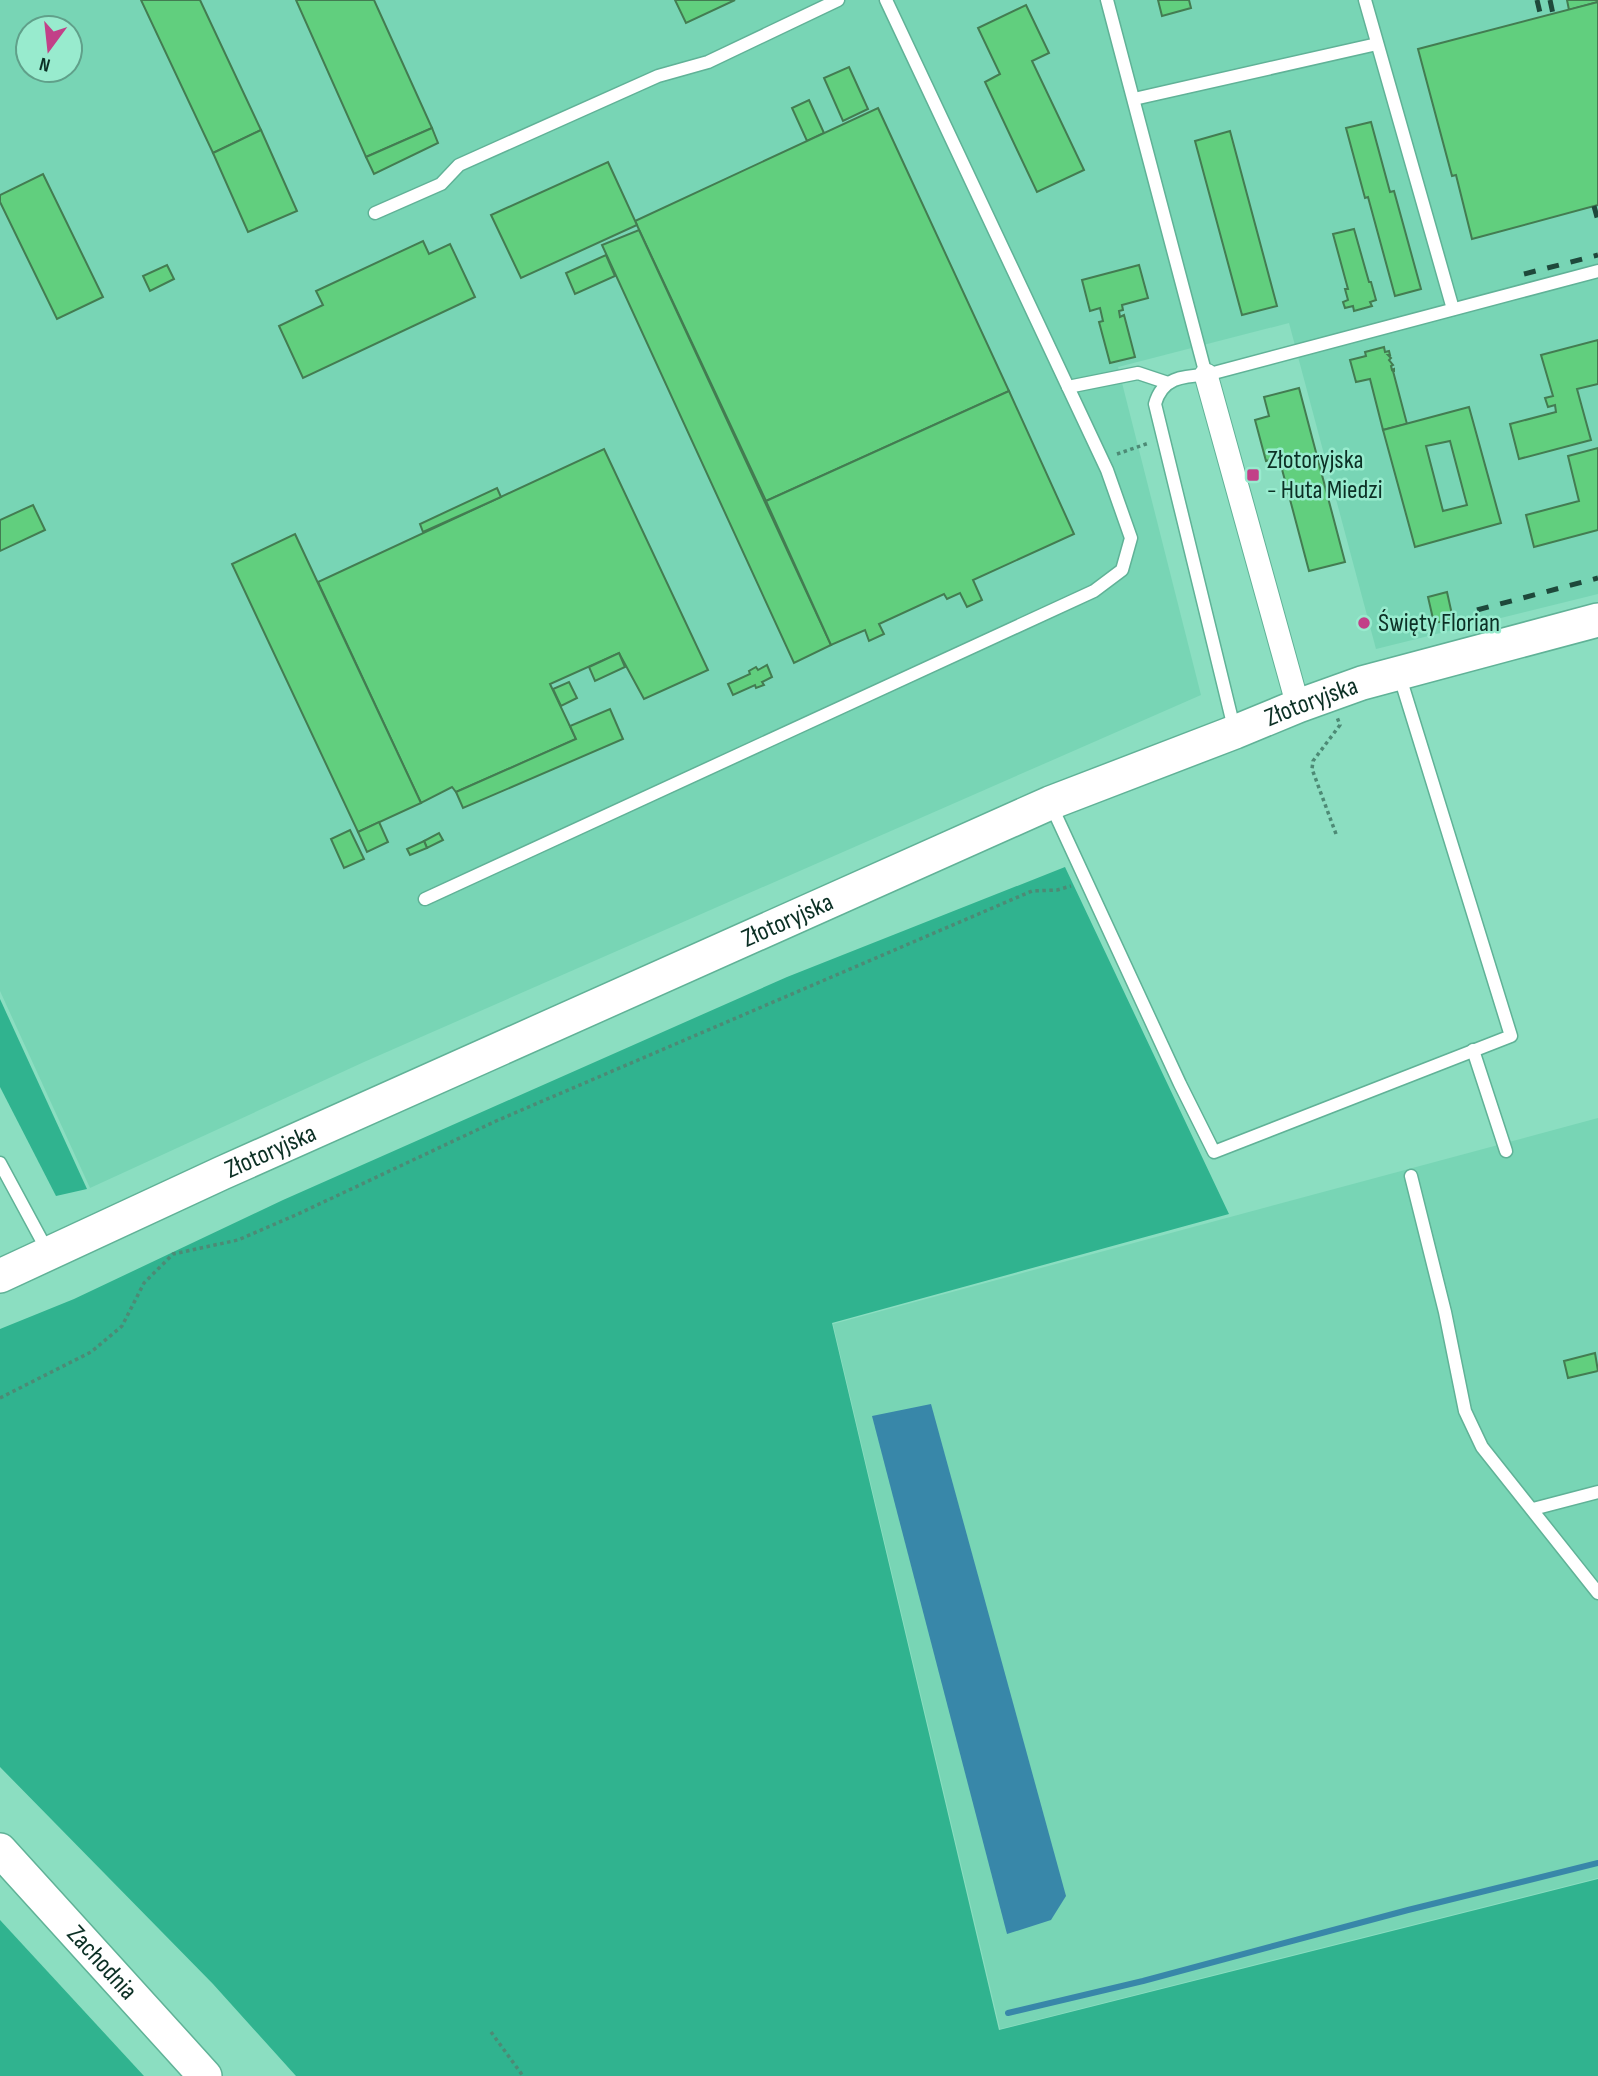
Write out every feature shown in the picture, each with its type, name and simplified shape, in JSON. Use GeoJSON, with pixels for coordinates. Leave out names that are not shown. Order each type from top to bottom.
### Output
{"type":"FeatureCollection","features":[{"type":"Feature","properties":{"kind":"main road","name":"Złotoryjska"},"geometry":{"type":"LineString","coordinates":[[0,1276],[222,1173],[1050,803],[1362,683],[1598,620]]}},
{"type":"Feature","properties":{"kind":"main road","name":"Zachodnia"},"geometry":{"type":"LineString","coordinates":[[0,1850],[205,2076]]}},
{"type":"Feature","properties":{"kind":"street"},"geometry":{"type":"LineString","coordinates":[[1206,375],[1298,706]]}},
{"type":"Feature","properties":{"kind":"lane"},"geometry":{"type":"LineString","coordinates":[[375,213],[442,184],[459,165],[658,76],[708,62],[838,0]]}},
{"type":"Feature","properties":{"kind":"lane"},"geometry":{"type":"LineString","coordinates":[[425,900],[1094,591],[1122,570],[1131,538],[1107,470],[886,0]]}},
{"type":"Feature","properties":{"kind":"lane"},"geometry":{"type":"LineString","coordinates":[[1107,0],[1206,375]]}},
{"type":"Feature","properties":{"kind":"lane"},"geometry":{"type":"LineString","coordinates":[[1365,0],[1453,309]]}},
{"type":"Feature","properties":{"kind":"lane"},"geometry":{"type":"LineString","coordinates":[[1133,99],[1377,44]]}},
{"type":"Feature","properties":{"kind":"lane"},"geometry":{"type":"LineString","coordinates":[[1235,732],[1154,404],[1158,392],[1168,383],[1181,378],[1206,375],[1598,271]]}},
{"type":"Feature","properties":{"kind":"lane"},"geometry":{"type":"LineString","coordinates":[[1068,387],[1139,373],[1168,383]]}},
{"type":"Feature","properties":{"kind":"lane"},"geometry":{"type":"LineString","coordinates":[[1050,803],[1214,1152],[1511,1036],[1399,674]]}},
{"type":"Feature","properties":{"kind":"lane"},"geometry":{"type":"LineString","coordinates":[[1473,1051],[1506,1151]]}},
{"type":"Feature","properties":{"kind":"lane"},"geometry":{"type":"LineString","coordinates":[[0,1163],[49,1254]]}},
{"type":"Feature","properties":{"kind":"lane"},"geometry":{"type":"LineString","coordinates":[[1411,1176],[1445,1312],[1465,1411],[1482,1447],[1598,1593]]}},
{"type":"Feature","properties":{"kind":"lane"},"geometry":{"type":"LineString","coordinates":[[1533,1509],[1598,1492]]}},
{"type":"Feature","properties":{"kind":"path"},"geometry":{"type":"LineString","coordinates":[[1111,456],[1152,442]]}},
{"type":"Feature","properties":{"kind":"path"},"geometry":{"type":"LineString","coordinates":[[1336,712],[1340,725],[1313,761],[1312,769],[1336,834]]}},
{"type":"Feature","properties":{"kind":"path"},"geometry":{"type":"LineString","coordinates":[[0,1398],[91,1352],[122,1326],[144,1283],[173,1254],[238,1240],[496,1121],[1032,891],[1070,887],[1084,878]]}},
{"type":"Feature","properties":{"kind":"path"},"geometry":{"type":"LineString","coordinates":[[491,2032],[523,2076]]}},
{"type":"Feature","properties":{"kind":"shaded area"},"geometry":{"type":"Polygon","coordinates":[[[0,0],[1598,0],[1598,594],[1376,649],[1289,323],[1118,367],[1201,695],[364,1062],[90,1188],[0,991],[0,0]]]}},
{"type":"Feature","properties":{"kind":"shaded area"},"geometry":{"type":"Polygon","coordinates":[[[1065,867],[1229,1214],[832,1323],[999,2030],[1598,1879],[1598,2076],[296,2076],[213,1984],[0,1767],[0,1329],[74,1299],[283,1200],[787,977],[1065,867]]]}},
{"type":"Feature","properties":{"kind":"shaded area"},"geometry":{"type":"Polygon","coordinates":[[[0,999],[87,1189],[56,1196],[0,1087],[0,999]]]}},
{"type":"Feature","properties":{"kind":"shaded area"},"geometry":{"type":"Polygon","coordinates":[[[1598,1118],[1598,1878],[1000,2029],[833,1324],[1598,1118]]]}},
{"type":"Feature","properties":{"kind":"shaded area"},"geometry":{"type":"Polygon","coordinates":[[[0,1920],[144,2076],[0,2076],[0,1920]]]}},
{"type":"Feature","properties":{"kind":"water"},"geometry":{"type":"Polygon","coordinates":[[[931,1404],[1066,1896],[1051,1920],[1007,1934],[872,1416],[931,1404]]]}},
{"type":"Feature","properties":{"kind":"building"},"geometry":{"type":"Polygon","coordinates":[[[141,0],[200,0],[261,130],[213,153],[141,0]]]}},
{"type":"Feature","properties":{"kind":"building"},"geometry":{"type":"Polygon","coordinates":[[[296,0],[374,0],[432,128],[366,157],[296,0]]]}},
{"type":"Feature","properties":{"kind":"building"},"geometry":{"type":"Polygon","coordinates":[[[675,0],[735,0],[686,23],[675,0]]]}},
{"type":"Feature","properties":{"kind":"building"},"geometry":{"type":"Polygon","coordinates":[[[1158,0],[1189,0],[1191,8],[1162,16],[1158,0]]]}},
{"type":"Feature","properties":{"kind":"building"},"geometry":{"type":"Polygon","coordinates":[[[1567,0],[1598,0],[1598,2],[1569,10],[1567,0]]]}},
{"type":"Feature","properties":{"kind":"building"},"geometry":{"type":"Polygon","coordinates":[[[1598,2],[1598,205],[1472,239],[1456,175],[1452,176],[1418,49],[1598,2]]]}},
{"type":"Feature","properties":{"kind":"building"},"geometry":{"type":"Polygon","coordinates":[[[1026,5],[1049,53],[1032,61],[1084,170],[1037,192],[985,82],[1000,74],[978,28],[1026,5]]]}},
{"type":"Feature","properties":{"kind":"building"},"geometry":{"type":"Polygon","coordinates":[[[849,67],[868,109],[843,121],[824,78],[849,67]]]}},
{"type":"Feature","properties":{"kind":"building"},"geometry":{"type":"Polygon","coordinates":[[[809,100],[824,133],[807,141],[792,108],[809,100]]]}},
{"type":"Feature","properties":{"kind":"building"},"geometry":{"type":"Polygon","coordinates":[[[878,108],[1009,391],[766,501],[635,221],[878,108]]]}},
{"type":"Feature","properties":{"kind":"building"},"geometry":{"type":"Polygon","coordinates":[[[1371,122],[1390,192],[1394,191],[1421,289],[1395,296],[1346,128],[1371,122]]]}},
{"type":"Feature","properties":{"kind":"building"},"geometry":{"type":"Polygon","coordinates":[[[432,128],[438,143],[374,174],[366,157],[432,128]]]}},
{"type":"Feature","properties":{"kind":"building"},"geometry":{"type":"Polygon","coordinates":[[[261,130],[297,211],[248,232],[213,153],[261,130]]]}},
{"type":"Feature","properties":{"kind":"building"},"geometry":{"type":"Polygon","coordinates":[[[1230,131],[1277,306],[1242,315],[1195,141],[1230,131]]]}},
{"type":"Feature","properties":{"kind":"building"},"geometry":{"type":"Polygon","coordinates":[[[608,162],[637,225],[521,278],[491,215],[608,162]]]}},
{"type":"Feature","properties":{"kind":"building"},"geometry":{"type":"Polygon","coordinates":[[[43,174],[103,297],[57,319],[0,202],[0,195],[43,174]]]}},
{"type":"Feature","properties":{"kind":"building"},"geometry":{"type":"Polygon","coordinates":[[[1354,229],[1376,300],[1370,302],[1372,306],[1354,311],[1353,306],[1345,308],[1343,302],[1348,300],[1345,289],[1348,289],[1333,234],[1354,229]]]}},
{"type":"Feature","properties":{"kind":"building"},"geometry":{"type":"Polygon","coordinates":[[[639,230],[831,645],[794,663],[602,245],[639,230]]]}},
{"type":"Feature","properties":{"kind":"building"},"geometry":{"type":"Polygon","coordinates":[[[423,241],[429,254],[450,244],[475,297],[303,378],[279,326],[323,305],[316,291],[423,241]]]}},
{"type":"Feature","properties":{"kind":"building"},"geometry":{"type":"Polygon","coordinates":[[[606,255],[615,276],[575,294],[566,273],[606,255]]]}},
{"type":"Feature","properties":{"kind":"building"},"geometry":{"type":"Polygon","coordinates":[[[167,265],[174,279],[150,291],[143,276],[167,265]]]}},
{"type":"Feature","properties":{"kind":"building"},"geometry":{"type":"Polygon","coordinates":[[[1139,265],[1148,298],[1122,305],[1123,310],[1119,311],[1120,317],[1124,315],[1135,357],[1110,363],[1099,322],[1103,321],[1100,308],[1090,311],[1082,280],[1139,265]]]}},
{"type":"Feature","properties":{"kind":"building"},"geometry":{"type":"Polygon","coordinates":[[[1598,340],[1598,384],[1577,389],[1591,440],[1519,459],[1510,424],[1556,412],[1555,405],[1548,407],[1545,398],[1553,396],[1541,355],[1598,340]]]}},
{"type":"Feature","properties":{"kind":"building"},"geometry":{"type":"Polygon","coordinates":[[[1384,347],[1385,352],[1389,351],[1389,360],[1393,365],[1391,366],[1407,424],[1383,430],[1370,379],[1356,382],[1350,360],[1366,356],[1365,352],[1384,347]]]}},
{"type":"Feature","properties":{"kind":"building"},"geometry":{"type":"Polygon","coordinates":[[[1299,388],[1345,562],[1309,571],[1279,458],[1266,461],[1255,420],[1269,416],[1264,397],[1299,388]]]}},
{"type":"Feature","properties":{"kind":"building"},"geometry":{"type":"Polygon","coordinates":[[[1009,391],[1074,534],[973,580],[982,600],[967,607],[960,593],[947,599],[944,594],[879,624],[884,634],[869,641],[865,630],[831,645],[766,501],[1009,391]]]}},
{"type":"Feature","properties":{"kind":"building"},"geometry":{"type":"Polygon","coordinates":[[[1469,407],[1501,523],[1415,547],[1383,430],[1469,407]],[[1450,441],[1426,446],[1443,511],[1467,505],[1450,441]]]}},
{"type":"Feature","properties":{"kind":"building"},"geometry":{"type":"Polygon","coordinates":[[[1598,448],[1598,530],[1534,547],[1526,515],[1579,501],[1568,456],[1598,448]]]}},
{"type":"Feature","properties":{"kind":"building"},"geometry":{"type":"Polygon","coordinates":[[[604,449],[708,670],[644,699],[619,653],[550,684],[576,739],[456,792],[452,787],[421,803],[318,582],[604,449]]]}},
{"type":"Feature","properties":{"kind":"building"},"geometry":{"type":"Polygon","coordinates":[[[497,488],[501,497],[423,532],[420,524],[497,488]]]}},
{"type":"Feature","properties":{"kind":"building"},"geometry":{"type":"Polygon","coordinates":[[[33,505],[45,530],[0,551],[0,520],[33,505]]]}},
{"type":"Feature","properties":{"kind":"building"},"geometry":{"type":"Polygon","coordinates":[[[295,534],[421,803],[358,832],[232,564],[295,534]]]}},
{"type":"Feature","properties":{"kind":"building"},"geometry":{"type":"Polygon","coordinates":[[[1447,592],[1453,619],[1434,623],[1428,597],[1447,592]]]}},
{"type":"Feature","properties":{"kind":"building"},"geometry":{"type":"Polygon","coordinates":[[[619,653],[625,667],[595,681],[589,667],[619,653]]]}},
{"type":"Feature","properties":{"kind":"building"},"geometry":{"type":"Polygon","coordinates":[[[767,665],[772,677],[762,682],[764,685],[756,688],[755,685],[733,695],[728,684],[750,674],[749,671],[756,667],[758,670],[767,665]]]}},
{"type":"Feature","properties":{"kind":"building"},"geometry":{"type":"Polygon","coordinates":[[[569,682],[577,698],[561,706],[553,689],[569,682]]]}},
{"type":"Feature","properties":{"kind":"building"},"geometry":{"type":"Polygon","coordinates":[[[610,709],[623,739],[463,808],[456,792],[576,739],[570,726],[610,709]]]}},
{"type":"Feature","properties":{"kind":"building"},"geometry":{"type":"Polygon","coordinates":[[[379,822],[388,842],[367,852],[358,832],[379,822]]]}},
{"type":"Feature","properties":{"kind":"building"},"geometry":{"type":"Polygon","coordinates":[[[350,830],[364,859],[344,868],[331,839],[350,830]]]}},
{"type":"Feature","properties":{"kind":"building"},"geometry":{"type":"Polygon","coordinates":[[[439,833],[443,840],[427,848],[424,841],[439,833]]]}},
{"type":"Feature","properties":{"kind":"building"},"geometry":{"type":"Polygon","coordinates":[[[424,841],[427,848],[410,855],[407,849],[424,841]]]}},
{"type":"Feature","properties":{"kind":"building"},"geometry":{"type":"Polygon","coordinates":[[[1595,1353],[1598,1371],[1568,1378],[1564,1361],[1595,1353]]]}},
{"type":"Feature","properties":{"kind":"waterway"},"geometry":{"type":"LineString","coordinates":[[1008,2013],[1143,1981],[1408,1910],[1598,1863]]}},
{"type":"Feature","properties":{"kind":"railway"},"geometry":{"type":"LineString","coordinates":[[1537,0],[1541,17]]}},
{"type":"Feature","properties":{"kind":"railway"},"geometry":{"type":"LineString","coordinates":[[1550,0],[1553,14]]}},
{"type":"Feature","properties":{"kind":"railway"},"geometry":{"type":"LineString","coordinates":[[1594,206],[1598,221]]}},
{"type":"Feature","properties":{"kind":"railway"},"geometry":{"type":"LineString","coordinates":[[1524,274],[1598,255]]}},
{"type":"Feature","properties":{"kind":"railway"},"geometry":{"type":"LineString","coordinates":[[1477,610],[1598,578]]}},
{"type":"Feature","properties":{"kind":"place","name":"Złotoryjska - Huta Miedzi"},"geometry":{"type":"Point","coordinates":[1253,475]}},
{"type":"Feature","properties":{"kind":"place","name":"Święty Florian"},"geometry":{"type":"Point","coordinates":[1364,623]}}]}
